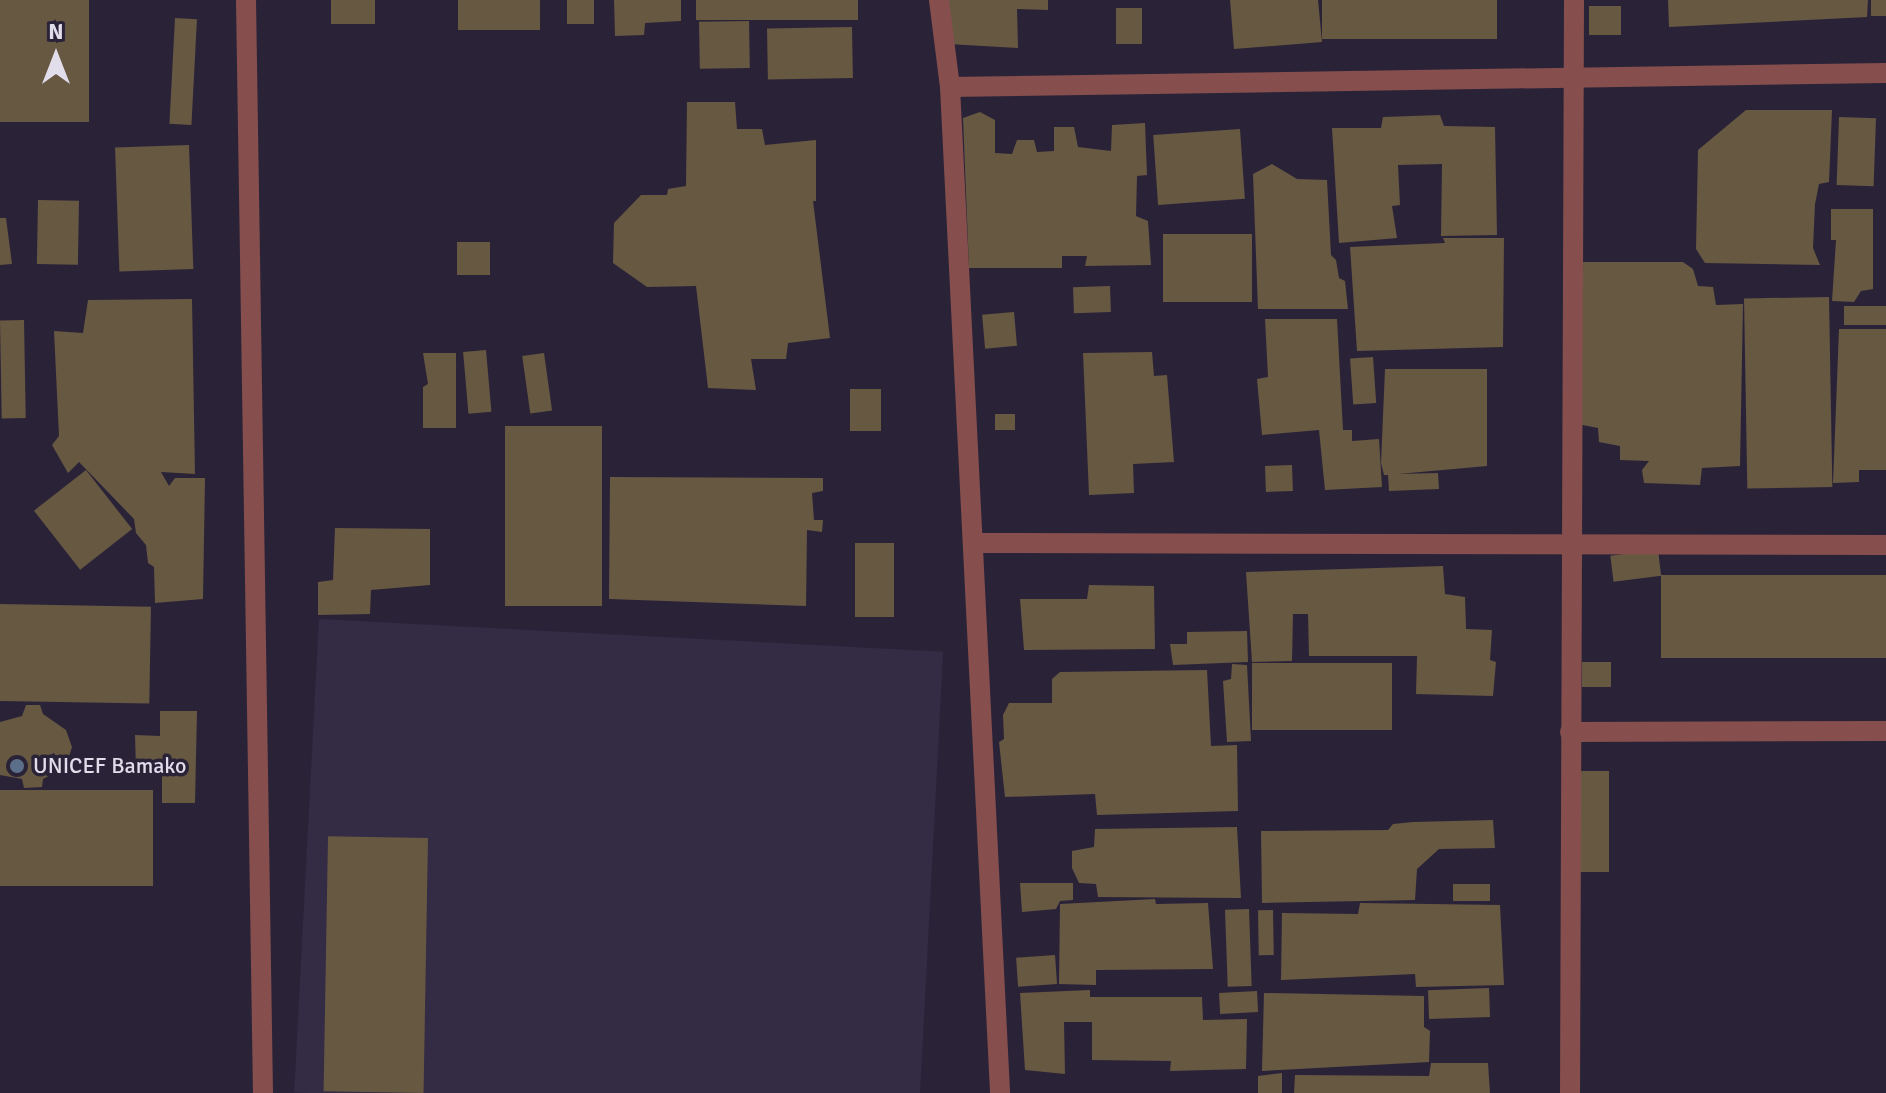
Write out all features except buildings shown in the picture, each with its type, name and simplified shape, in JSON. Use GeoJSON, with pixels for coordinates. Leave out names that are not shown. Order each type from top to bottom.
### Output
{"type":"FeatureCollection","features":[{"type":"Feature","properties":{"kind":"street"},"geometry":{"type":"LineString","coordinates":[[246,0],[263,1093]]}},
{"type":"Feature","properties":{"kind":"street"},"geometry":{"type":"LineString","coordinates":[[939,0],[950,87],[1000,1093]]}},
{"type":"Feature","properties":{"kind":"street"},"geometry":{"type":"LineString","coordinates":[[1570,1093],[1574,0]]}},
{"type":"Feature","properties":{"kind":"street"},"geometry":{"type":"LineString","coordinates":[[950,87],[1886,73]]}},
{"type":"Feature","properties":{"kind":"street"},"geometry":{"type":"LineString","coordinates":[[973,543],[1886,545]]}},
{"type":"Feature","properties":{"kind":"street"},"geometry":{"type":"LineString","coordinates":[[1570,732],[1886,731]]}},
{"type":"Feature","properties":{"kind":"shaded area"},"geometry":{"type":"Polygon","coordinates":[[[319,619],[943,652],[920,1093],[294,1092],[319,619]]]}},
{"type":"Feature","properties":{"kind":"place","name":"UNICEF Bamako"},"geometry":{"type":"Point","coordinates":[17,766]}}]}
